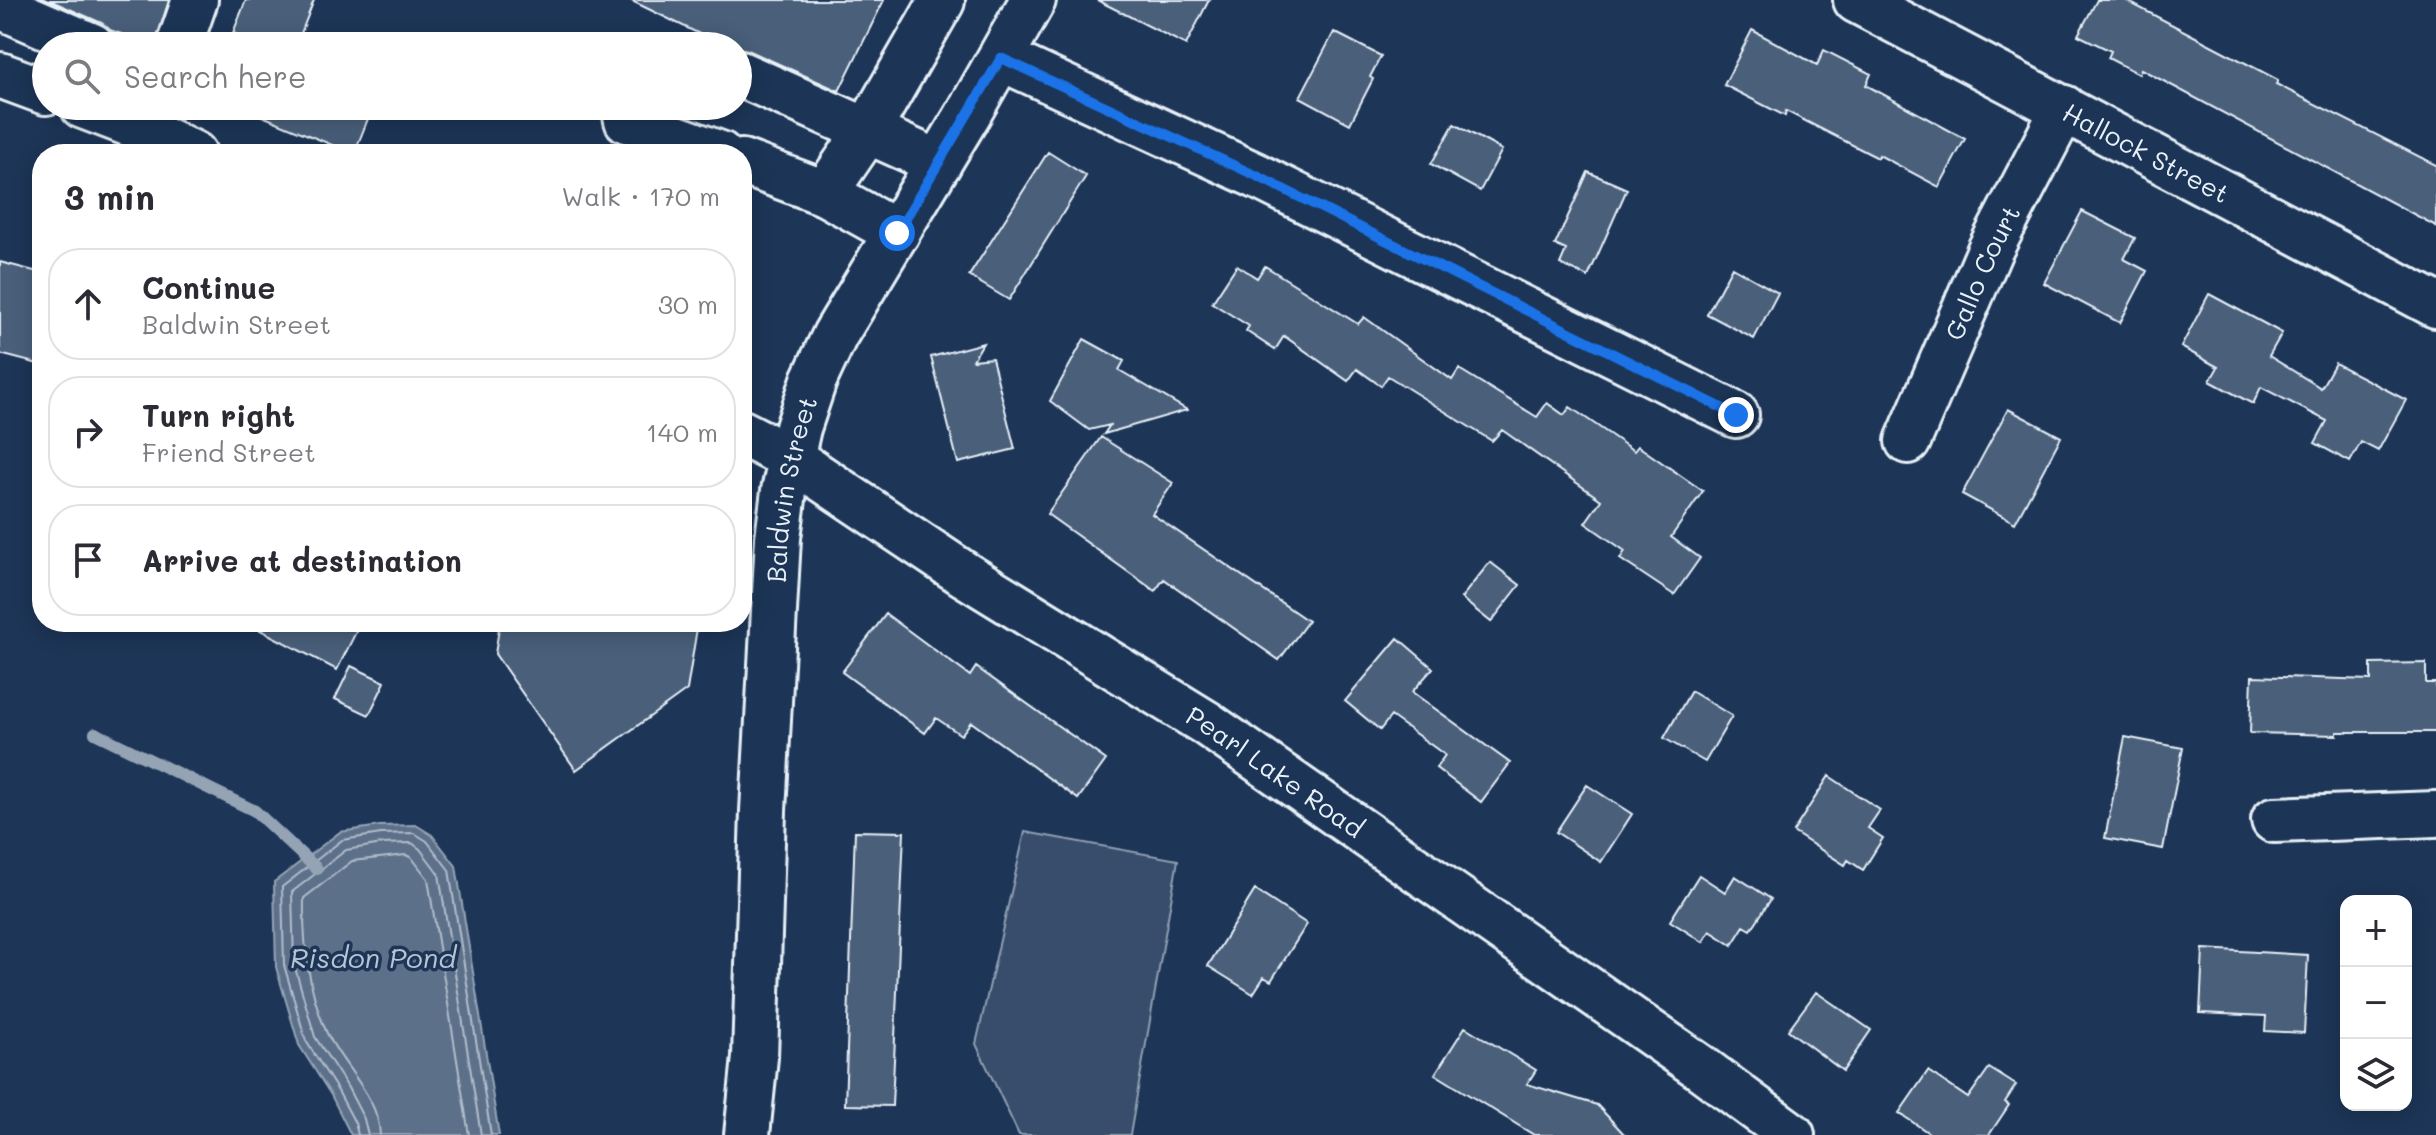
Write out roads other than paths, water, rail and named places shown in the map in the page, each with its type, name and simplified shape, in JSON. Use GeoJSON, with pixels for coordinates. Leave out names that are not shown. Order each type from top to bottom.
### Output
{"type":"FeatureCollection","features":[{"type":"Feature","properties":{"kind":"main road"},"geometry":{"type":"LineString","coordinates":[[184,32],[195,0]]}},
{"type":"Feature","properties":{"kind":"main road","name":"Baldwin Street"},"geometry":{"type":"LineString","coordinates":[[747,1135],[755,1057],[763,811],[777,553],[791,458],[805,403],[824,358],[1033,0]]}},
{"type":"Feature","properties":{"kind":"main road","name":"Hallock Street"},"geometry":{"type":"LineString","coordinates":[[1856,0],[2436,305]]}},
{"type":"Feature","properties":{"kind":"main road"},"geometry":{"type":"LineString","coordinates":[[825,193],[868,130],[942,1]]}},
{"type":"Feature","properties":{"kind":"main road"},"geometry":{"type":"LineString","coordinates":[[0,6],[60,32]]}},
{"type":"Feature","properties":{"kind":"main road"},"geometry":{"type":"LineString","coordinates":[[1001,58],[1257,176],[1736,415]]}},
{"type":"Feature","properties":{"kind":"main road"},"geometry":{"type":"LineString","coordinates":[[0,75],[32,87]]}},
{"type":"Feature","properties":{"kind":"main road"},"geometry":{"type":"LineString","coordinates":[[752,79],[939,163]]}},
{"type":"Feature","properties":{"kind":"main road","name":"Gallo Court"},"geometry":{"type":"LineString","coordinates":[[1908,441],[1990,250],[2064,108]]}},
{"type":"Feature","properties":{"kind":"main road"},"geometry":{"type":"LineString","coordinates":[[120,120],[173,144]]}},
{"type":"Feature","properties":{"kind":"main road"},"geometry":{"type":"LineString","coordinates":[[627,120],[693,144]]}},
{"type":"Feature","properties":{"kind":"main road"},"geometry":{"type":"LineString","coordinates":[[752,166],[825,193],[897,233]]}},
{"type":"Feature","properties":{"kind":"main road","name":"Pearl Lake Road"},"geometry":{"type":"LineString","coordinates":[[752,438],[791,458],[964,574],[1206,723],[1687,1058],[1792,1135]]}},
{"type":"Feature","properties":{"kind":"main road"},"geometry":{"type":"LineString","coordinates":[[2274,820],[2436,814]]}},
{"type":"Feature","properties":{"kind":"water","name":"Risdon Pond"},"geometry":{"type":"Polygon","coordinates":[[[416,825],[432,835],[456,866],[499,1135],[351,1135],[331,1095],[299,1045],[276,967],[274,882],[340,832],[416,825]]]}},
{"type":"Feature","properties":{"kind":"waterway"},"geometry":{"type":"LineString","coordinates":[[95,733],[255,811],[317,869]]}}]}
